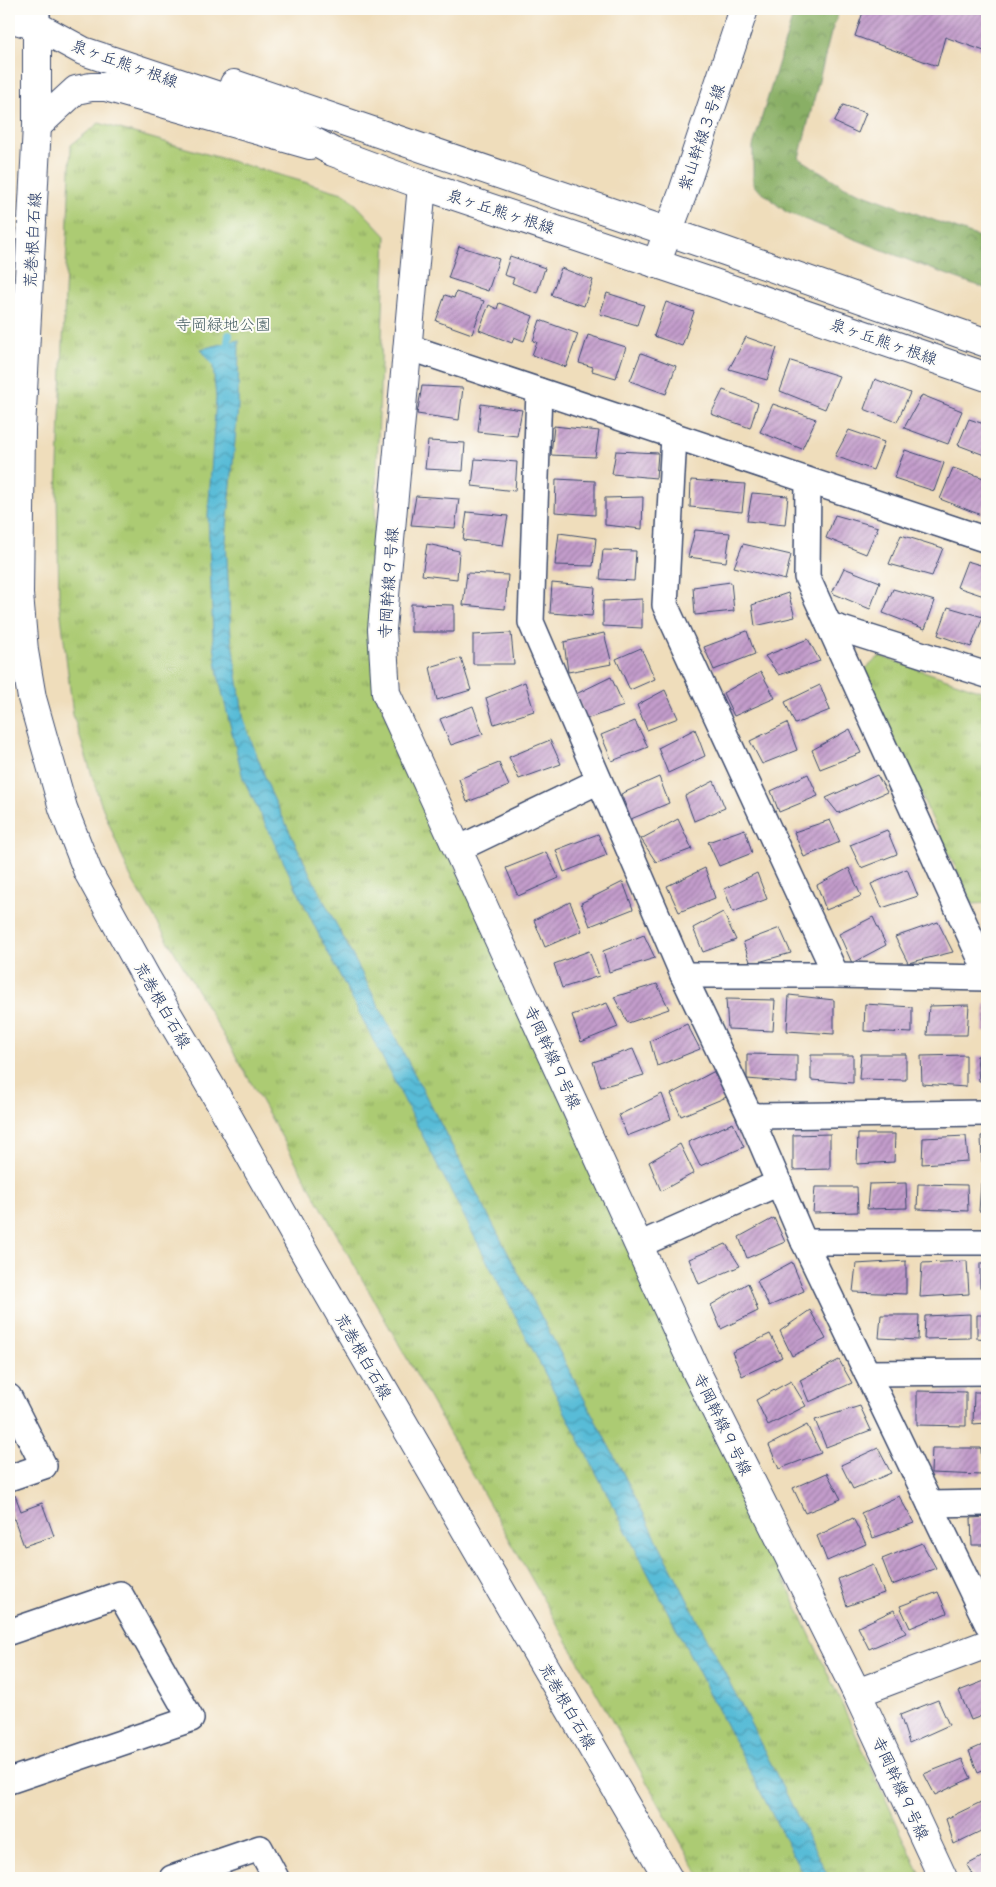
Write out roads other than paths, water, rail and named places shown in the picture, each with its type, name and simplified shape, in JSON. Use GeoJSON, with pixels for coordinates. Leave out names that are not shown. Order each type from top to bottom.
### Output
{"type":"FeatureCollection","features":[{"type":"Feature","properties":{"kind":"street","name":"紫山幹線３号線"},"geometry":{"type":"LineString","coordinates":[[656,264],[744,9]]}},
{"type":"Feature","properties":{"kind":"street"},"geometry":{"type":"LineString","coordinates":[[9,18],[37,18]]}},
{"type":"Feature","properties":{"kind":"street","name":"泉ヶ丘熊ヶ根線"},"geometry":{"type":"LineString","coordinates":[[37,18],[87,33],[987,343]]}},
{"type":"Feature","properties":{"kind":"street","name":"泉ヶ丘熊ヶ根線"},"geometry":{"type":"LineString","coordinates":[[37,18],[83,51],[249,106],[333,152],[422,185],[987,377]]}},
{"type":"Feature","properties":{"kind":"street","name":"荒巻根白石線"},"geometry":{"type":"LineString","coordinates":[[37,18],[37,126],[21,429],[19,594],[24,651],[32,698],[63,808],[88,872],[147,979],[668,1878]]}},
{"type":"Feature","properties":{"kind":"street"},"geometry":{"type":"LineString","coordinates":[[37,126],[76,90],[90,86],[106,87],[333,152]]}},
{"type":"Feature","properties":{"kind":"street","name":"寺岡幹線９号線"},"geometry":{"type":"LineString","coordinates":[[422,185],[382,629],[386,692],[697,1373],[857,1693],[943,1878]]}},
{"type":"Feature","properties":{"kind":"street"},"geometry":{"type":"LineString","coordinates":[[408,347],[987,540]]}},
{"type":"Feature","properties":{"kind":"street"},"geometry":{"type":"LineString","coordinates":[[539,391],[531,622],[683,975],[750,1116],[804,1242],[987,1623]]}},
{"type":"Feature","properties":{"kind":"street"},"geometry":{"type":"LineString","coordinates":[[674,436],[665,605],[836,975]]}},
{"type":"Feature","properties":{"kind":"street"},"geometry":{"type":"LineString","coordinates":[[808,481],[807,576],[987,973]]}},
{"type":"Feature","properties":{"kind":"street"},"geometry":{"type":"LineString","coordinates":[[829,625],[987,675]]}},
{"type":"Feature","properties":{"kind":"street"},"geometry":{"type":"LineString","coordinates":[[458,849],[599,781]]}},
{"type":"Feature","properties":{"kind":"street"},"geometry":{"type":"LineString","coordinates":[[683,975],[836,975],[987,978]]}},
{"type":"Feature","properties":{"kind":"street"},"geometry":{"type":"LineString","coordinates":[[750,1116],[987,1113]]}},
{"type":"Feature","properties":{"kind":"street"},"geometry":{"type":"LineString","coordinates":[[639,1245],[779,1183]]}},
{"type":"Feature","properties":{"kind":"street"},"geometry":{"type":"LineString","coordinates":[[804,1242],[987,1242]]}},
{"type":"Feature","properties":{"kind":"street"},"geometry":{"type":"LineString","coordinates":[[867,1373],[987,1372]]}},
{"type":"Feature","properties":{"kind":"street"},"geometry":{"type":"LineString","coordinates":[[9,1397],[44,1466],[9,1478]]}},
{"type":"Feature","properties":{"kind":"street"},"geometry":{"type":"LineString","coordinates":[[930,1504],[987,1503]]}},
{"type":"Feature","properties":{"kind":"street"},"geometry":{"type":"LineString","coordinates":[[9,1632],[120,1594],[191,1719],[9,1781]]}},
{"type":"Feature","properties":{"kind":"street"},"geometry":{"type":"LineString","coordinates":[[857,1693],[987,1644]]}},
{"type":"Feature","properties":{"kind":"street"},"geometry":{"type":"LineString","coordinates":[[172,1878],[260,1848],[276,1878]]}},
{"type":"Feature","properties":{"kind":"water"},"geometry":{"type":"Polygon","coordinates":[[[239,340],[238,407],[226,540],[231,636],[244,721],[271,793],[312,878],[624,1475],[829,1878],[805,1878],[317,931],[243,778],[218,675],[213,637],[208,516],[216,398],[213,366],[201,349],[239,340]]]}},
{"type":"Feature","properties":{"kind":"waterway"},"geometry":{"type":"LineString","coordinates":[[227,350],[229,335]]}},
{"type":"Feature","properties":{"kind":"park label","name":"寺岡緑地公園"},"geometry":{"type":"Point","coordinates":[223,324]}}]}
